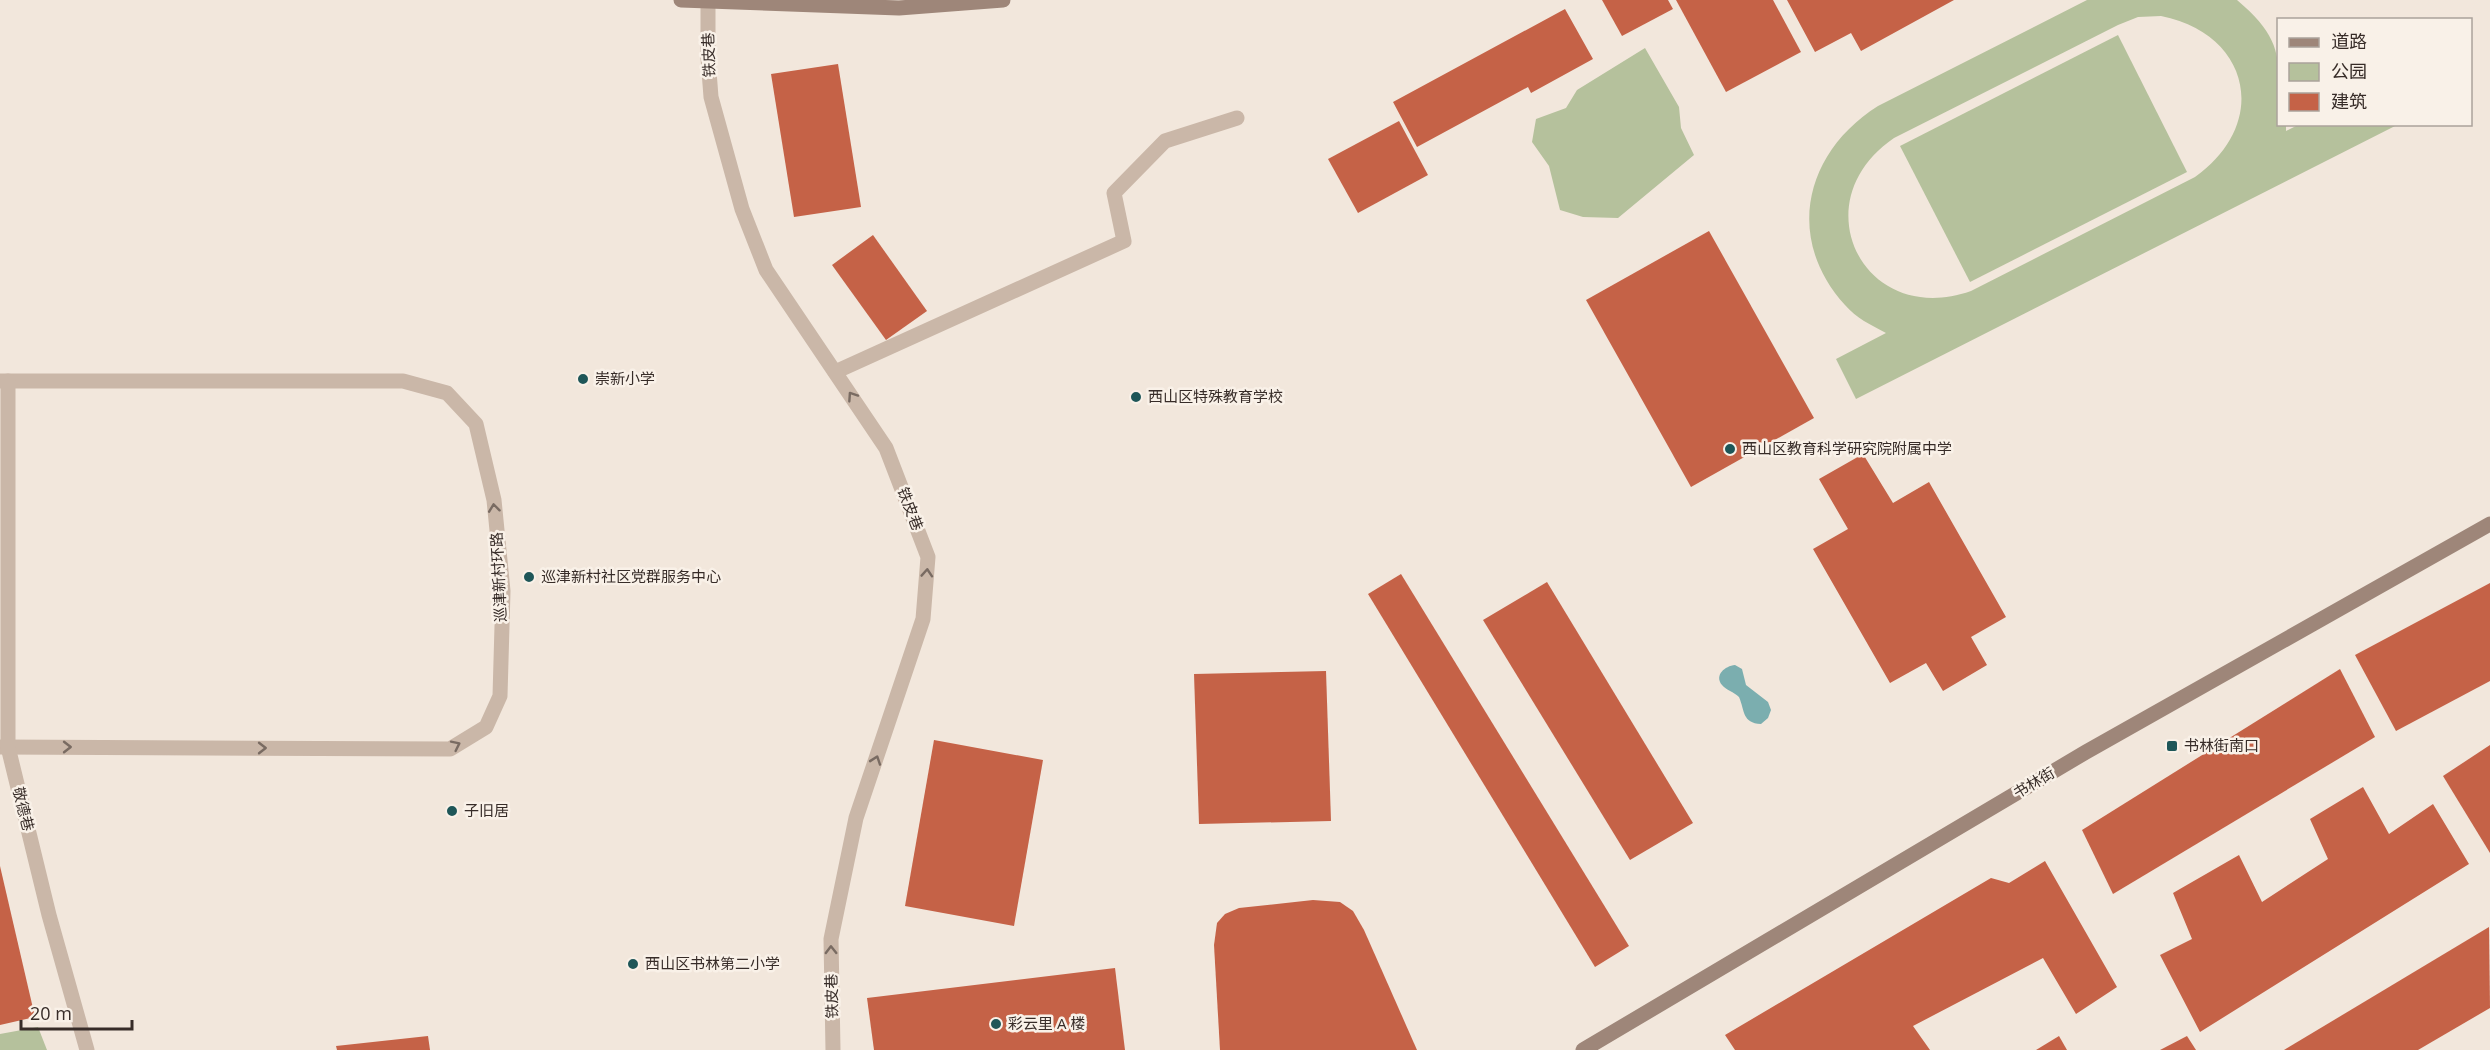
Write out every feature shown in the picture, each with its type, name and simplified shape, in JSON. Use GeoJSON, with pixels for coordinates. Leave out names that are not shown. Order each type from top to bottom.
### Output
{"type":"FeatureCollection","features":[{"type":"Feature","properties":{"kind":"street"},"geometry":{"type":"LineString","coordinates":[[681,0],[899,8],[1003,0]]}},
{"type":"Feature","properties":{"kind":"street","name":"铁皮巷"},"geometry":{"type":"LineString","coordinates":[[708,2],[711,97],[742,209],[766,270],[886,448],[928,557],[923,619],[856,818],[831,939],[833,1050]]}},
{"type":"Feature","properties":{"kind":"street"},"geometry":{"type":"LineString","coordinates":[[835,372],[1124,241],[1114,193],[1165,141],[1237,118]]}},
{"type":"Feature","properties":{"kind":"street","name":"巡津新村环路"},"geometry":{"type":"LineString","coordinates":[[4,381],[403,381],[447,393],[476,424],[494,500],[503,591],[500,696],[486,727],[450,749],[4,747]]}},
{"type":"Feature","properties":{"kind":"street","name":"敬德巷"},"geometry":{"type":"LineString","coordinates":[[4,381],[4,747],[87,1050]]}},
{"type":"Feature","properties":{"kind":"street","name":"书林街"},"geometry":{"type":"LineString","coordinates":[[1583,1050],[2086,752],[2490,525]]}},
{"type":"Feature","properties":{"kind":"green space"},"geometry":{"type":"Polygon","coordinates":[[[2087,0],[2237,0],[2265,29],[2277,55],[2277,126],[2286,126],[2286,131],[2296,126],[2395,126],[1856,399],[1836,359],[1886,333],[1849,310],[1826,279],[1814,252],[1809,225],[1811,198],[1819,172],[1833,147],[1853,125],[1878,106],[2087,0]],[[2161,16],[2138,17],[1894,138],[1866,165],[1851,194],[1849,225],[1857,253],[1875,276],[1901,292],[1933,298],[1971,291],[2195,177],[2219,156],[2234,132],[2241,108],[2240,83],[2231,61],[2215,41],[2191,26],[2161,16]]]}},
{"type":"Feature","properties":{"kind":"green space"},"geometry":{"type":"Polygon","coordinates":[[[2118,35],[2187,172],[1970,282],[1900,146],[2118,35]]]}},
{"type":"Feature","properties":{"kind":"green space"},"geometry":{"type":"Polygon","coordinates":[[[1645,48],[1679,107],[1681,128],[1694,155],[1618,218],[1583,217],[1560,210],[1549,166],[1532,142],[1536,119],[1566,108],[1577,90],[1645,48]]]}},
{"type":"Feature","properties":{"kind":"green space"},"geometry":{"type":"Polygon","coordinates":[[[38,1027],[47,1050],[0,1050],[0,1034],[38,1027]]]}},
{"type":"Feature","properties":{"kind":"water"},"geometry":{"type":"Polygon","coordinates":[[[1735,665],[1742,669],[1746,685],[1768,702],[1771,710],[1768,718],[1761,724],[1747,719],[1739,697],[1724,687],[1720,681],[1722,672],[1735,665]]]}},
{"type":"Feature","properties":{"kind":"building"},"geometry":{"type":"Polygon","coordinates":[[[1602,0],[1668,0],[1673,9],[1622,36],[1602,0]]]}},
{"type":"Feature","properties":{"kind":"building"},"geometry":{"type":"Polygon","coordinates":[[[1676,0],[1773,0],[1801,52],[1726,92],[1676,0]]]}},
{"type":"Feature","properties":{"kind":"building"},"geometry":{"type":"Polygon","coordinates":[[[1787,0],[1954,0],[1861,51],[1851,33],[1815,52],[1787,0]]]}},
{"type":"Feature","properties":{"kind":"building"},"geometry":{"type":"Polygon","coordinates":[[[1565,9],[1593,59],[1531,93],[1528,87],[1417,147],[1393,102],[1565,9]]]}},
{"type":"Feature","properties":{"kind":"building"},"geometry":{"type":"Polygon","coordinates":[[[838,64],[861,207],[794,217],[771,74],[838,64]]]}},
{"type":"Feature","properties":{"kind":"building"},"geometry":{"type":"Polygon","coordinates":[[[1399,121],[1428,175],[1358,213],[1328,159],[1399,121]]]}},
{"type":"Feature","properties":{"kind":"building"},"geometry":{"type":"Polygon","coordinates":[[[1709,231],[1814,418],[1691,487],[1586,300],[1709,231]]]}},
{"type":"Feature","properties":{"kind":"building"},"geometry":{"type":"Polygon","coordinates":[[[873,235],[927,311],[886,340],[832,265],[873,235]]]}},
{"type":"Feature","properties":{"kind":"building"},"geometry":{"type":"Polygon","coordinates":[[[1863,454],[1893,503],[1929,482],[2006,617],[1971,637],[1987,665],[1943,691],[1926,663],[1890,683],[1813,549],[1848,529],[1819,479],[1863,454]]]}},
{"type":"Feature","properties":{"kind":"building"},"geometry":{"type":"Polygon","coordinates":[[[1401,574],[1629,946],[1595,967],[1368,594],[1401,574]]]}},
{"type":"Feature","properties":{"kind":"building"},"geometry":{"type":"Polygon","coordinates":[[[1547,582],[1693,823],[1630,860],[1483,620],[1547,582]]]}},
{"type":"Feature","properties":{"kind":"building"},"geometry":{"type":"Polygon","coordinates":[[[2490,583],[2490,681],[2396,731],[2355,655],[2490,583]]]}},
{"type":"Feature","properties":{"kind":"building"},"geometry":{"type":"Polygon","coordinates":[[[2340,669],[2375,737],[2113,894],[2082,830],[2340,669]]]}},
{"type":"Feature","properties":{"kind":"building"},"geometry":{"type":"Polygon","coordinates":[[[1326,671],[1331,821],[1199,824],[1194,674],[1326,671]]]}},
{"type":"Feature","properties":{"kind":"building"},"geometry":{"type":"Polygon","coordinates":[[[934,740],[1043,760],[1014,926],[905,906],[934,740]]]}},
{"type":"Feature","properties":{"kind":"building"},"geometry":{"type":"Polygon","coordinates":[[[2490,745],[2490,853],[2443,776],[2490,745]]]}},
{"type":"Feature","properties":{"kind":"building"},"geometry":{"type":"Polygon","coordinates":[[[2363,787],[2389,834],[2433,804],[2469,864],[2200,1032],[2160,955],[2192,939],[2173,893],[2239,855],[2262,902],[2328,859],[2310,819],[2363,787]]]}},
{"type":"Feature","properties":{"kind":"building"},"geometry":{"type":"Polygon","coordinates":[[[2045,861],[2117,987],[2076,1014],[2043,958],[1913,1026],[1930,1050],[1735,1050],[1725,1035],[1991,878],[2009,883],[2045,861]]]}},
{"type":"Feature","properties":{"kind":"building"},"geometry":{"type":"Polygon","coordinates":[[[0,866],[35,1017],[0,1025],[0,866]]]}},
{"type":"Feature","properties":{"kind":"building"},"geometry":{"type":"Polygon","coordinates":[[[1313,900],[1340,902],[1353,911],[1364,930],[1417,1050],[1220,1050],[1214,945],[1217,923],[1225,914],[1239,908],[1313,900]]]}},
{"type":"Feature","properties":{"kind":"building"},"geometry":{"type":"Polygon","coordinates":[[[2489,927],[2490,1008],[2418,1050],[2284,1050],[2489,927]]]}},
{"type":"Feature","properties":{"kind":"building","name":"彩云里 A 楼"},"geometry":{"type":"Polygon","coordinates":[[[1115,968],[1125,1050],[874,1050],[867,998],[1115,968]]]}},
{"type":"Feature","properties":{"kind":"building"},"geometry":{"type":"Polygon","coordinates":[[[428,1036],[430,1050],[337,1050],[336,1046],[428,1036]]]}},
{"type":"Feature","properties":{"kind":"building"},"geometry":{"type":"Polygon","coordinates":[[[2059,1036],[2067,1050],[2036,1050],[2059,1036]]]}},
{"type":"Feature","properties":{"kind":"building"},"geometry":{"type":"Polygon","coordinates":[[[2187,1036],[2196,1050],[2160,1050],[2187,1036]]]}},
{"type":"Feature","properties":{"kind":"place","name":"崇新小学"},"geometry":{"type":"Point","coordinates":[583,379]}},
{"type":"Feature","properties":{"kind":"place","name":"西山区特殊教育学校"},"geometry":{"type":"Point","coordinates":[1136,397]}},
{"type":"Feature","properties":{"kind":"place","name":"西山区教育科学研究院附属中学"},"geometry":{"type":"Point","coordinates":[1730,449]}},
{"type":"Feature","properties":{"kind":"place","name":"巡津新村社区党群服务中心"},"geometry":{"type":"Point","coordinates":[529,577]}},
{"type":"Feature","properties":{"kind":"place","name":"书林街南口"},"geometry":{"type":"Point","coordinates":[2172,746]}},
{"type":"Feature","properties":{"kind":"place","name":"子旧居"},"geometry":{"type":"Point","coordinates":[452,811]}},
{"type":"Feature","properties":{"kind":"place","name":"西山区书林第二小学"},"geometry":{"type":"Point","coordinates":[633,964]}},
{"type":"Feature","properties":{"kind":"place","name":"彩云里 A 楼"},"geometry":{"type":"Point","coordinates":[996,1024]}}]}
